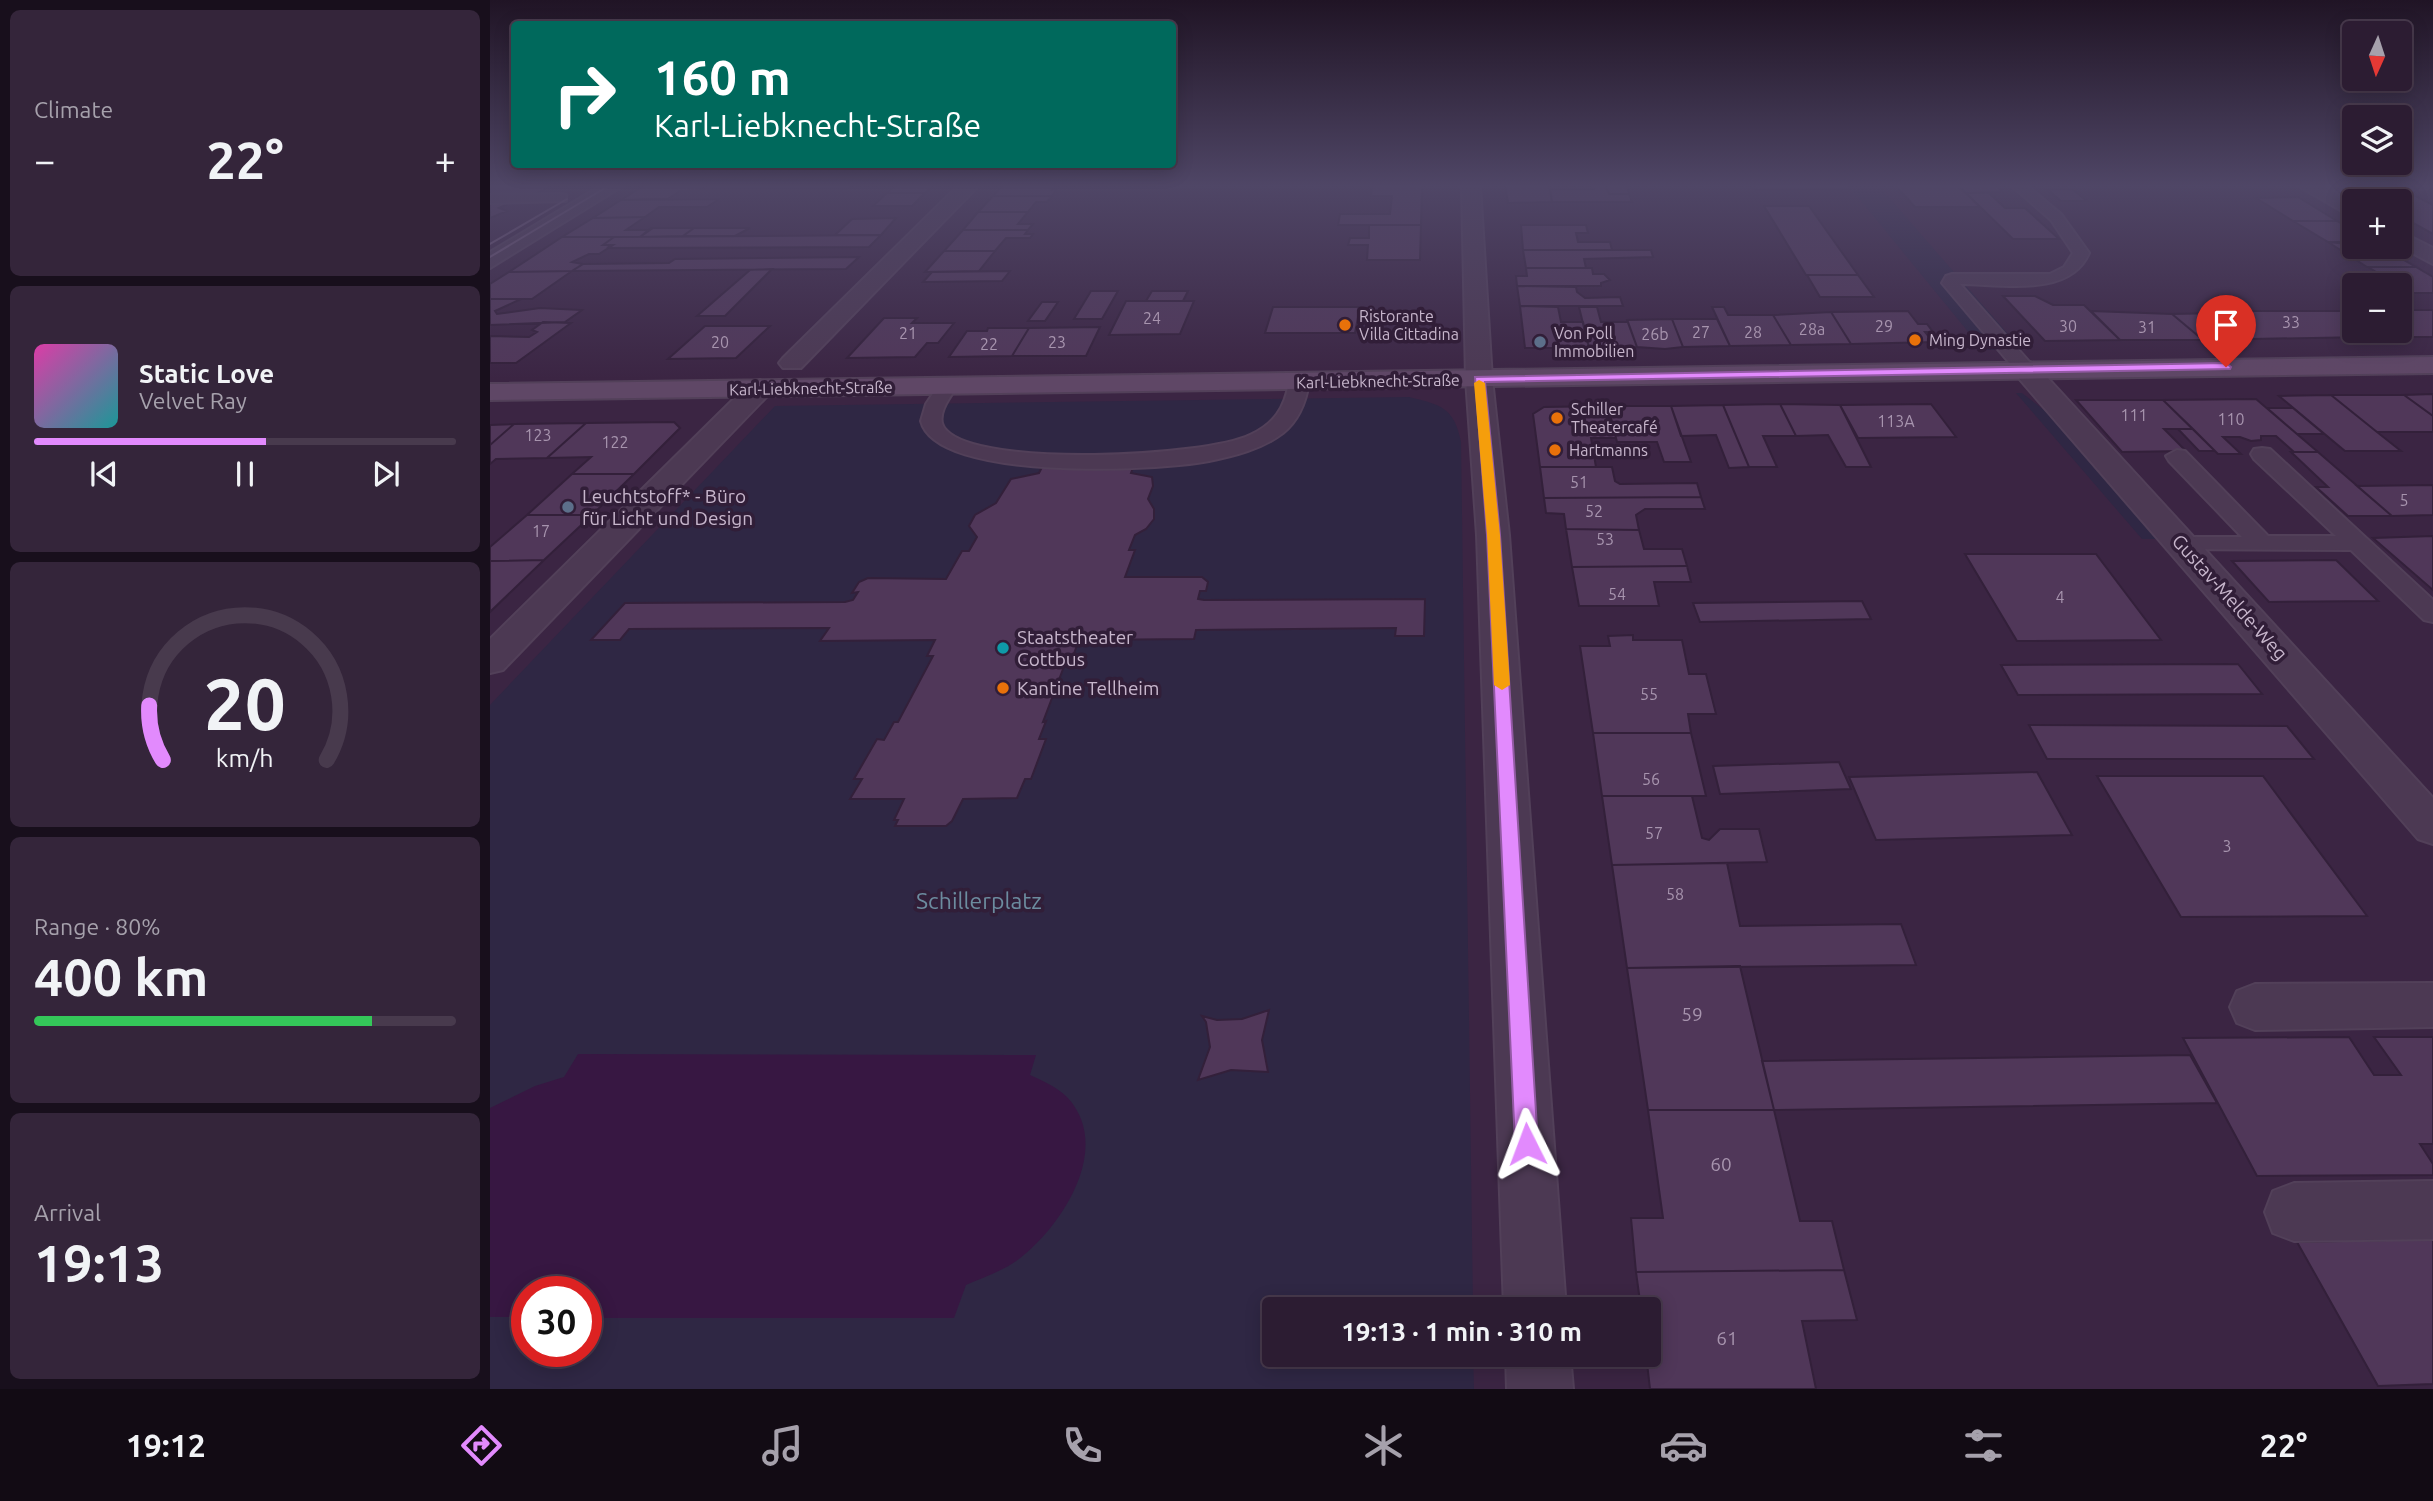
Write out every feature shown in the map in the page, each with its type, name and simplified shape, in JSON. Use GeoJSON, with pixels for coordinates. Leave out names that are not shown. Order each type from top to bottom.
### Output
{"type":"FeatureCollection","features":[{"type":"Feature","properties":{"kind":"main road","name":"Karl-Liebknecht-Straße"},"geometry":{"type":"LineString","coordinates":[[490,392],[2433,365]]}},
{"type":"Feature","properties":{"kind":"street"},"geometry":{"type":"LineString","coordinates":[[490,261],[508,250]]}},
{"type":"Feature","properties":{"kind":"street"},"geometry":{"type":"LineString","coordinates":[[792,363],[905,250]]}},
{"type":"Feature","properties":{"kind":"street"},"geometry":{"type":"LineString","coordinates":[[1474,250],[1479,379],[1493,535],[1534,1297]]}},
{"type":"Feature","properties":{"kind":"street","name":"Gustav-Melde-Weg"},"geometry":{"type":"LineString","coordinates":[[2025,369],[2182,544],[2421,798],[2433,827]]}},
{"type":"Feature","properties":{"kind":"street"},"geometry":{"type":"LineString","coordinates":[[490,661],[760,388]]}},
{"type":"Feature","properties":{"kind":"street"},"geometry":{"type":"LineString","coordinates":[[2255,1007],[2433,1005]]}},
{"type":"Feature","properties":{"kind":"street"},"geometry":{"type":"LineString","coordinates":[[2294,1212],[2433,1210]]}},
{"type":"Feature","properties":{"kind":"street"},"geometry":{"type":"LineString","coordinates":[[1539,1367],[1540,1389]]}},
{"type":"Feature","properties":{"kind":"lane"},"geometry":{"type":"LineString","coordinates":[[2025,369],[1950,283],[1952,279],[2052,279],[2067,274],[2077,265],[2081,253],[2079,250]]}},
{"type":"Feature","properties":{"kind":"lane"},"geometry":{"type":"LineString","coordinates":[[947,387],[932,409],[931,420],[938,436],[966,452],[1001,459],[1127,458],[1195,457],[1257,440],[1291,415],[1296,404],[1298,382]]}},
{"type":"Feature","properties":{"kind":"lane"},"geometry":{"type":"LineString","coordinates":[[2262,454],[2433,614]]}},
{"type":"Feature","properties":{"kind":"lane"},"geometry":{"type":"LineString","coordinates":[[2177,456],[2261,543]]}},
{"type":"Feature","properties":{"kind":"lane"},"geometry":{"type":"LineString","coordinates":[[2182,544],[2357,543]]}},
{"type":"Feature","properties":{"kind":"green space"},"geometry":{"type":"Polygon","coordinates":[[[1901,250],[1935,250],[2022,350],[1983,350],[1901,250]]]}},
{"type":"Feature","properties":{"kind":"green space"},"geometry":{"type":"Polygon","coordinates":[[[2016,393],[2022,393],[2066,427],[2164,539],[2142,539],[2016,393]]]}},
{"type":"Feature","properties":{"kind":"green space","name":"Schillerplatz"},"geometry":{"type":"Polygon","coordinates":[[[1409,397],[1444,409],[1454,421],[1461,442],[1473,1297],[1262,1297],[1262,1367],[1473,1367],[1474,1389],[490,1389],[490,705],[775,406],[1409,397]]]}},
{"type":"Feature","properties":{"kind":"shaded area"},"geometry":{"type":"Polygon","coordinates":[[[578,1054],[1036,1055],[1030,1075],[1063,1093],[1080,1117],[1085,1139],[1084,1162],[1077,1184],[1051,1227],[1019,1259],[966,1285],[954,1318],[602,1318],[602,1276],[511,1276],[511,1317],[490,1317],[490,1108],[535,1086],[564,1077],[578,1054]]]}},
{"type":"Feature","properties":{"kind":"building"},"geometry":{"type":"Polygon","coordinates":[[[543,250],[606,250],[572,262],[583,264],[572,271],[509,272],[543,250]]]}},
{"type":"Feature","properties":{"kind":"building"},"geometry":{"type":"Polygon","coordinates":[[[945,250],[996,250],[995,251],[945,250]]]}},
{"type":"Feature","properties":{"kind":"building"},"geometry":{"type":"Polygon","coordinates":[[[1368,250],[1420,250],[1420,260],[1367,260],[1368,250]]]}},
{"type":"Feature","properties":{"kind":"building"},"geometry":{"type":"Polygon","coordinates":[[[1523,250],[1651,250],[1653,257],[1584,259],[1586,268],[1526,268],[1523,250]]]}},
{"type":"Feature","properties":{"kind":"building"},"geometry":{"type":"Polygon","coordinates":[[[1791,250],[1840,250],[1858,275],[1806,275],[1791,250]]]}},
{"type":"Feature","properties":{"kind":"building"},"geometry":{"type":"Polygon","coordinates":[[[944,251],[995,251],[979,271],[925,272],[944,251]]]}},
{"type":"Feature","properties":{"kind":"building"},"geometry":{"type":"Polygon","coordinates":[[[859,257],[846,269],[572,271],[583,264],[669,263],[675,259],[859,257]]]}},
{"type":"Feature","properties":{"kind":"building"},"geometry":{"type":"Polygon","coordinates":[[[2355,259],[2402,259],[2416,267],[2367,267],[2355,259]]]}},
{"type":"Feature","properties":{"kind":"building"},"geometry":{"type":"Polygon","coordinates":[[[2368,267],[2416,267],[2433,277],[2433,293],[2412,293],[2412,273],[2378,273],[2368,267]]]}},
{"type":"Feature","properties":{"kind":"building"},"geometry":{"type":"Polygon","coordinates":[[[1526,268],[1592,268],[1593,274],[1604,274],[1610,280],[1601,283],[1601,286],[1517,286],[1516,276],[1527,276],[1526,268]]]}},
{"type":"Feature","properties":{"kind":"building"},"geometry":{"type":"Polygon","coordinates":[[[772,269],[725,316],[697,316],[750,270],[772,269]]]}},
{"type":"Feature","properties":{"kind":"building"},"geometry":{"type":"Polygon","coordinates":[[[572,271],[532,299],[490,299],[490,284],[509,272],[572,271]]]}},
{"type":"Feature","properties":{"kind":"building"},"geometry":{"type":"Polygon","coordinates":[[[1010,271],[1002,281],[923,282],[932,272],[1010,271]]]}},
{"type":"Feature","properties":{"kind":"building"},"geometry":{"type":"Polygon","coordinates":[[[1807,275],[1858,275],[1874,297],[1820,297],[1807,275]]]}},
{"type":"Feature","properties":{"kind":"building"},"geometry":{"type":"Polygon","coordinates":[[[1517,286],[1576,287],[1577,292],[1585,298],[1620,297],[1623,306],[1520,306],[1517,286]]]}},
{"type":"Feature","properties":{"kind":"building"},"geometry":{"type":"Polygon","coordinates":[[[1091,291],[1118,291],[1102,319],[1074,319],[1091,291]]]}},
{"type":"Feature","properties":{"kind":"building"},"geometry":{"type":"Polygon","coordinates":[[[1152,291],[1188,291],[1183,301],[1146,301],[1152,291]]]}},
{"type":"Feature","properties":{"kind":"building"},"geometry":{"type":"Polygon","coordinates":[[[2003,296],[2035,296],[2053,305],[2084,305],[2120,340],[2045,341],[2003,296]]]}},
{"type":"Feature","properties":{"kind":"building"},"geometry":{"type":"Polygon","coordinates":[[[490,299],[521,299],[495,311],[497,314],[540,308],[582,310],[565,322],[490,325],[490,299]]]}},
{"type":"Feature","properties":{"kind":"building"},"geometry":{"type":"Polygon","coordinates":[[[1126,301],[1194,301],[1180,334],[1109,335],[1126,301]]]}},
{"type":"Feature","properties":{"kind":"building"},"geometry":{"type":"Polygon","coordinates":[[[1042,302],[1058,302],[1045,321],[1028,321],[1042,302]]]}},
{"type":"Feature","properties":{"kind":"building"},"geometry":{"type":"Polygon","coordinates":[[[1520,306],[1558,307],[1561,322],[1583,322],[1589,348],[1525,348],[1520,306]]]}},
{"type":"Feature","properties":{"kind":"building"},"geometry":{"type":"Polygon","coordinates":[[[1273,307],[1360,307],[1355,333],[1265,333],[1273,307]]]}},
{"type":"Feature","properties":{"kind":"building"},"geometry":{"type":"Polygon","coordinates":[[[1579,307],[1597,307],[1601,322],[1628,322],[1637,347],[1589,348],[1579,307]]]}},
{"type":"Feature","properties":{"kind":"building"},"geometry":{"type":"Polygon","coordinates":[[[1712,307],[1724,307],[1728,315],[1773,315],[1791,345],[1730,346],[1712,307]]]}},
{"type":"Feature","properties":{"kind":"building"},"geometry":{"type":"Polygon","coordinates":[[[2412,310],[2433,310],[2433,337],[2412,337],[2412,310]]]}},
{"type":"Feature","properties":{"kind":"building"},"geometry":{"type":"Polygon","coordinates":[[[1908,311],[1918,324],[1927,324],[1933,332],[1925,332],[1933,342],[1851,344],[1831,312],[1908,311]]]}},
{"type":"Feature","properties":{"kind":"building"},"geometry":{"type":"Polygon","coordinates":[[[2091,311],[2172,314],[2203,340],[2120,340],[2091,311]]]}},
{"type":"Feature","properties":{"kind":"building"},"geometry":{"type":"Polygon","coordinates":[[[2215,311],[2342,311],[2342,337],[2251,339],[2215,311]]]}},
{"type":"Feature","properties":{"kind":"building"},"geometry":{"type":"Polygon","coordinates":[[[1831,312],[1851,344],[1791,345],[1773,315],[1831,312]]]}},
{"type":"Feature","properties":{"kind":"building"},"geometry":{"type":"Polygon","coordinates":[[[2218,313],[2251,339],[2203,340],[2172,314],[2218,313]]]}},
{"type":"Feature","properties":{"kind":"building"},"geometry":{"type":"Polygon","coordinates":[[[884,318],[917,318],[912,323],[954,323],[938,343],[927,343],[915,357],[847,358],[884,318]]]}},
{"type":"Feature","properties":{"kind":"building"},"geometry":{"type":"Polygon","coordinates":[[[1672,319],[1717,319],[1730,346],[1683,347],[1672,319]]]}},
{"type":"Feature","properties":{"kind":"building"},"geometry":{"type":"Polygon","coordinates":[[[1672,319],[1683,347],[1637,347],[1627,320],[1672,319]]]}},
{"type":"Feature","properties":{"kind":"building"},"geometry":{"type":"Polygon","coordinates":[[[543,322],[571,323],[516,363],[490,363],[490,336],[529,337],[537,332],[532,330],[543,322]]]}},
{"type":"Feature","properties":{"kind":"building"},"geometry":{"type":"Polygon","coordinates":[[[705,326],[770,326],[736,358],[668,359],[705,326]]]}},
{"type":"Feature","properties":{"kind":"building"},"geometry":{"type":"Polygon","coordinates":[[[1100,327],[1086,356],[1012,356],[1029,328],[1100,327]]]}},
{"type":"Feature","properties":{"kind":"building"},"geometry":{"type":"Polygon","coordinates":[[[988,328],[1029,328],[1012,356],[949,357],[967,331],[987,331],[988,328]]]}},
{"type":"Feature","properties":{"kind":"building"},"geometry":{"type":"Polygon","coordinates":[[[2433,394],[2433,416],[2404,395],[2433,394]]]}},
{"type":"Feature","properties":{"kind":"building"},"geometry":{"type":"Polygon","coordinates":[[[2331,395],[2404,395],[2433,416],[2433,432],[2377,432],[2331,395]]]}},
{"type":"Feature","properties":{"kind":"building"},"geometry":{"type":"Polygon","coordinates":[[[2331,395],[2401,451],[2345,451],[2279,396],[2331,395]]]}},
{"type":"Feature","properties":{"kind":"building"},"geometry":{"type":"Polygon","coordinates":[[[2256,399],[2318,452],[2294,452],[2276,436],[2261,436],[2261,440],[2251,441],[2240,437],[2223,437],[2241,454],[2218,454],[2163,400],[2256,399]]]}},
{"type":"Feature","properties":{"kind":"building"},"geometry":{"type":"Polygon","coordinates":[[[2076,400],[2163,400],[2193,429],[2164,429],[2186,451],[2122,452],[2076,400]]]}},
{"type":"Feature","properties":{"kind":"building"},"geometry":{"type":"Polygon","coordinates":[[[1780,404],[1796,436],[1763,436],[1777,467],[1749,467],[1723,405],[1780,404]]]}},
{"type":"Feature","properties":{"kind":"building"},"geometry":{"type":"Polygon","coordinates":[[[1780,404],[1840,405],[1871,467],[1846,467],[1828,435],[1796,436],[1780,404]]]}},
{"type":"Feature","properties":{"kind":"building"},"geometry":{"type":"Polygon","coordinates":[[[1931,404],[1956,437],[1858,438],[1840,405],[1931,404]]]}},
{"type":"Feature","properties":{"kind":"building"},"geometry":{"type":"Polygon","coordinates":[[[1723,405],[1749,467],[1729,468],[1716,435],[1681,436],[1671,406],[1723,405]]]}},
{"type":"Feature","properties":{"kind":"building"},"geometry":{"type":"Polygon","coordinates":[[[1608,406],[1671,406],[1691,462],[1664,462],[1657,442],[1617,442],[1608,406]]]}},
{"type":"Feature","properties":{"kind":"building"},"geometry":{"type":"Polygon","coordinates":[[[1608,406],[1616,438],[1591,438],[1596,467],[1540,467],[1533,414],[1544,407],[1608,406]]]}},
{"type":"Feature","properties":{"kind":"building"},"geometry":{"type":"Polygon","coordinates":[[[2267,408],[2293,408],[2324,434],[2297,434],[2267,408]]]}},
{"type":"Feature","properties":{"kind":"building"},"geometry":{"type":"Polygon","coordinates":[[[674,422],[680,428],[634,474],[572,474],[591,457],[547,458],[586,423],[674,422]]]}},
{"type":"Feature","properties":{"kind":"building"},"geometry":{"type":"Polygon","coordinates":[[[586,423],[547,458],[496,459],[490,464],[490,445],[514,424],[586,423]]]}},
{"type":"Feature","properties":{"kind":"building"},"geometry":{"type":"Polygon","coordinates":[[[514,424],[490,445],[490,425],[514,424]]]}},
{"type":"Feature","properties":{"kind":"building"},"geometry":{"type":"Polygon","coordinates":[[[2178,429],[2193,429],[2215,451],[2199,451],[2178,429]]]}},
{"type":"Feature","properties":{"kind":"building"},"geometry":{"type":"Polygon","coordinates":[[[2291,452],[2318,452],[2392,516],[2348,516],[2316,487],[2328,487],[2291,452]]]}},
{"type":"Feature","properties":{"kind":"building","name":"Staatstheater Cottbus"},"geometry":{"type":"Polygon","coordinates":[[[1043,465],[1134,465],[1131,473],[1152,477],[1153,486],[1148,499],[1154,509],[1154,519],[1146,529],[1135,535],[1129,550],[1135,550],[1125,577],[1202,577],[1208,582],[1206,591],[1200,591],[1198,599],[1204,600],[1425,599],[1424,636],[1395,636],[1396,628],[1196,630],[1194,639],[1079,640],[1073,656],[1068,656],[1043,722],[1046,721],[1039,739],[1046,739],[1031,779],[1025,779],[1017,798],[963,799],[952,821],[946,826],[895,826],[898,820],[894,820],[904,799],[850,799],[862,779],[854,779],[877,739],[884,740],[894,722],[898,722],[933,656],[927,656],[935,640],[820,641],[829,628],[629,629],[620,640],[591,640],[625,603],[845,602],[853,600],[858,592],[852,593],[859,582],[868,578],[946,579],[962,551],[969,551],[977,537],[969,526],[975,515],[996,503],[1011,479],[1039,473],[1043,465]]]}},
{"type":"Feature","properties":{"kind":"building"},"geometry":{"type":"Polygon","coordinates":[[[1540,467],[1612,467],[1615,481],[1620,484],[1697,483],[1701,497],[1544,498],[1540,467]]]}},
{"type":"Feature","properties":{"kind":"building"},"geometry":{"type":"Polygon","coordinates":[[[572,474],[634,474],[592,515],[527,515],[572,474]]]}},
{"type":"Feature","properties":{"kind":"building"},"geometry":{"type":"Polygon","coordinates":[[[2433,485],[2433,515],[2392,516],[2357,486],[2433,485]]]}},
{"type":"Feature","properties":{"kind":"building"},"geometry":{"type":"Polygon","coordinates":[[[1701,497],[1705,509],[1645,509],[1636,515],[1639,530],[1566,529],[1564,514],[1546,513],[1544,498],[1701,497]]]}},
{"type":"Feature","properties":{"kind":"building"},"geometry":{"type":"Polygon","coordinates":[[[527,515],[592,515],[544,560],[490,561],[490,547],[527,515]]]}},
{"type":"Feature","properties":{"kind":"building"},"geometry":{"type":"Polygon","coordinates":[[[1566,529],[1639,530],[1644,549],[1682,549],[1687,566],[1572,567],[1566,529]]]}},
{"type":"Feature","properties":{"kind":"building"},"geometry":{"type":"Polygon","coordinates":[[[2433,536],[2433,590],[2373,538],[2433,536]]]}},
{"type":"Feature","properties":{"kind":"building"},"geometry":{"type":"Polygon","coordinates":[[[1965,554],[2096,554],[2161,640],[2017,641],[1965,554]]]}},
{"type":"Feature","properties":{"kind":"building"},"geometry":{"type":"Polygon","coordinates":[[[544,560],[490,612],[490,561],[544,560]]]}},
{"type":"Feature","properties":{"kind":"building"},"geometry":{"type":"Polygon","coordinates":[[[2336,560],[2378,601],[2269,602],[2232,561],[2336,560]]]}},
{"type":"Feature","properties":{"kind":"building"},"geometry":{"type":"Polygon","coordinates":[[[1687,566],[1691,582],[1654,582],[1659,606],[1579,606],[1572,567],[1687,566]]]}},
{"type":"Feature","properties":{"kind":"building"},"geometry":{"type":"Polygon","coordinates":[[[1862,601],[1871,619],[1700,622],[1693,603],[1862,601]]]}},
{"type":"Feature","properties":{"kind":"building"},"geometry":{"type":"Polygon","coordinates":[[[1633,635],[1633,640],[1682,640],[1689,674],[1706,674],[1716,714],[1688,714],[1691,733],[1593,733],[1580,646],[1610,646],[1608,636],[1633,635]]]}},
{"type":"Feature","properties":{"kind":"building"},"geometry":{"type":"Polygon","coordinates":[[[2238,664],[2262,694],[2018,695],[2001,665],[2238,664]]]}},
{"type":"Feature","properties":{"kind":"building"},"geometry":{"type":"Polygon","coordinates":[[[2029,725],[2287,726],[2314,759],[2047,759],[2029,725]]]}},
{"type":"Feature","properties":{"kind":"building"},"geometry":{"type":"Polygon","coordinates":[[[1593,733],[1691,733],[1706,796],[1602,796],[1593,733]]]}},
{"type":"Feature","properties":{"kind":"building"},"geometry":{"type":"Polygon","coordinates":[[[1839,762],[1851,789],[1720,794],[1713,766],[1839,762]]]}},
{"type":"Feature","properties":{"kind":"building"},"geometry":{"type":"Polygon","coordinates":[[[2037,772],[2072,835],[1876,840],[1849,777],[2037,772]]]}},
{"type":"Feature","properties":{"kind":"building"},"geometry":{"type":"Polygon","coordinates":[[[2097,776],[2263,776],[2367,916],[2181,917],[2097,776]]]}},
{"type":"Feature","properties":{"kind":"building"},"geometry":{"type":"Polygon","coordinates":[[[1602,796],[1692,796],[1702,838],[1709,840],[1720,829],[1759,829],[1767,862],[1612,865],[1602,796]]]}},
{"type":"Feature","properties":{"kind":"building"},"geometry":{"type":"Polygon","coordinates":[[[1727,863],[1740,926],[1901,924],[1916,965],[1627,968],[1612,865],[1727,863]]]}},
{"type":"Feature","properties":{"kind":"building"},"geometry":{"type":"Polygon","coordinates":[[[1740,966],[1774,1110],[1648,1110],[1627,968],[1740,966]]]}},
{"type":"Feature","properties":{"kind":"building"},"geometry":{"type":"Polygon","coordinates":[[[1269,1010],[1262,1040],[1268,1072],[1231,1070],[1198,1080],[1210,1047],[1206,1022],[1202,1016],[1217,1020],[1242,1019],[1269,1010]]]}},
{"type":"Feature","properties":{"kind":"building"},"geometry":{"type":"Polygon","coordinates":[[[2349,1037],[2374,1075],[2401,1075],[2374,1037],[2433,1037],[2433,1144],[2420,1144],[2433,1164],[2433,1175],[2257,1176],[2183,1038],[2349,1037]]]}},
{"type":"Feature","properties":{"kind":"building"},"geometry":{"type":"Polygon","coordinates":[[[2190,1055],[2217,1103],[1774,1110],[1762,1061],[2190,1055]]]}},
{"type":"Feature","properties":{"kind":"building"},"geometry":{"type":"Polygon","coordinates":[[[1648,1110],[1774,1110],[1800,1221],[1832,1221],[1844,1270],[1636,1272],[1631,1218],[1663,1218],[1648,1110]]]}},
{"type":"Feature","properties":{"kind":"building"},"geometry":{"type":"Polygon","coordinates":[[[2433,1239],[2433,1384],[2378,1386],[2297,1242],[2433,1239]]]}},
{"type":"Feature","properties":{"kind":"building"},"geometry":{"type":"Polygon","coordinates":[[[1844,1270],[1857,1320],[1802,1321],[1816,1389],[1650,1389],[1647,1367],[1661,1367],[1661,1297],[1639,1297],[1636,1272],[1844,1270]]]}},
{"type":"Feature","properties":{"kind":"tram line"},"geometry":{"type":"LineString","coordinates":[[490,257],[502,250]]}},
{"type":"Feature","properties":{"kind":"slow traffic"},"geometry":{"type":"LineString","coordinates":[[1479,383],[1493,535],[1502,685]]}},
{"type":"Feature","properties":{"kind":"place","name":"Ristorante Villa Cittadina"},"geometry":{"type":"Point","coordinates":[1345,325]}},
{"type":"Feature","properties":{"kind":"place","name":"Ming Dynastie"},"geometry":{"type":"Point","coordinates":[1915,340]}},
{"type":"Feature","properties":{"kind":"place","name":"Von Poll Immobilien"},"geometry":{"type":"Point","coordinates":[1540,342]}},
{"type":"Feature","properties":{"kind":"place","name":"Schiller Theatercafé"},"geometry":{"type":"Point","coordinates":[1557,418]}},
{"type":"Feature","properties":{"kind":"place","name":"Hartmanns"},"geometry":{"type":"Point","coordinates":[1555,450]}},
{"type":"Feature","properties":{"kind":"place","name":"Leuchtstoff* - Büro für Licht und Design"},"geometry":{"type":"Point","coordinates":[568,507]}},
{"type":"Feature","properties":{"kind":"place","name":"Staatstheater Cottbus"},"geometry":{"type":"Point","coordinates":[1003,648]}},
{"type":"Feature","properties":{"kind":"place","name":"Kantine Tellheim"},"geometry":{"type":"Point","coordinates":[1003,688]}},
{"type":"Feature","properties":{"kind":"route"},"geometry":{"type":"LineString","coordinates":[[1527,1144],[1502,678],[1479,379],[2226,367]]}}]}
